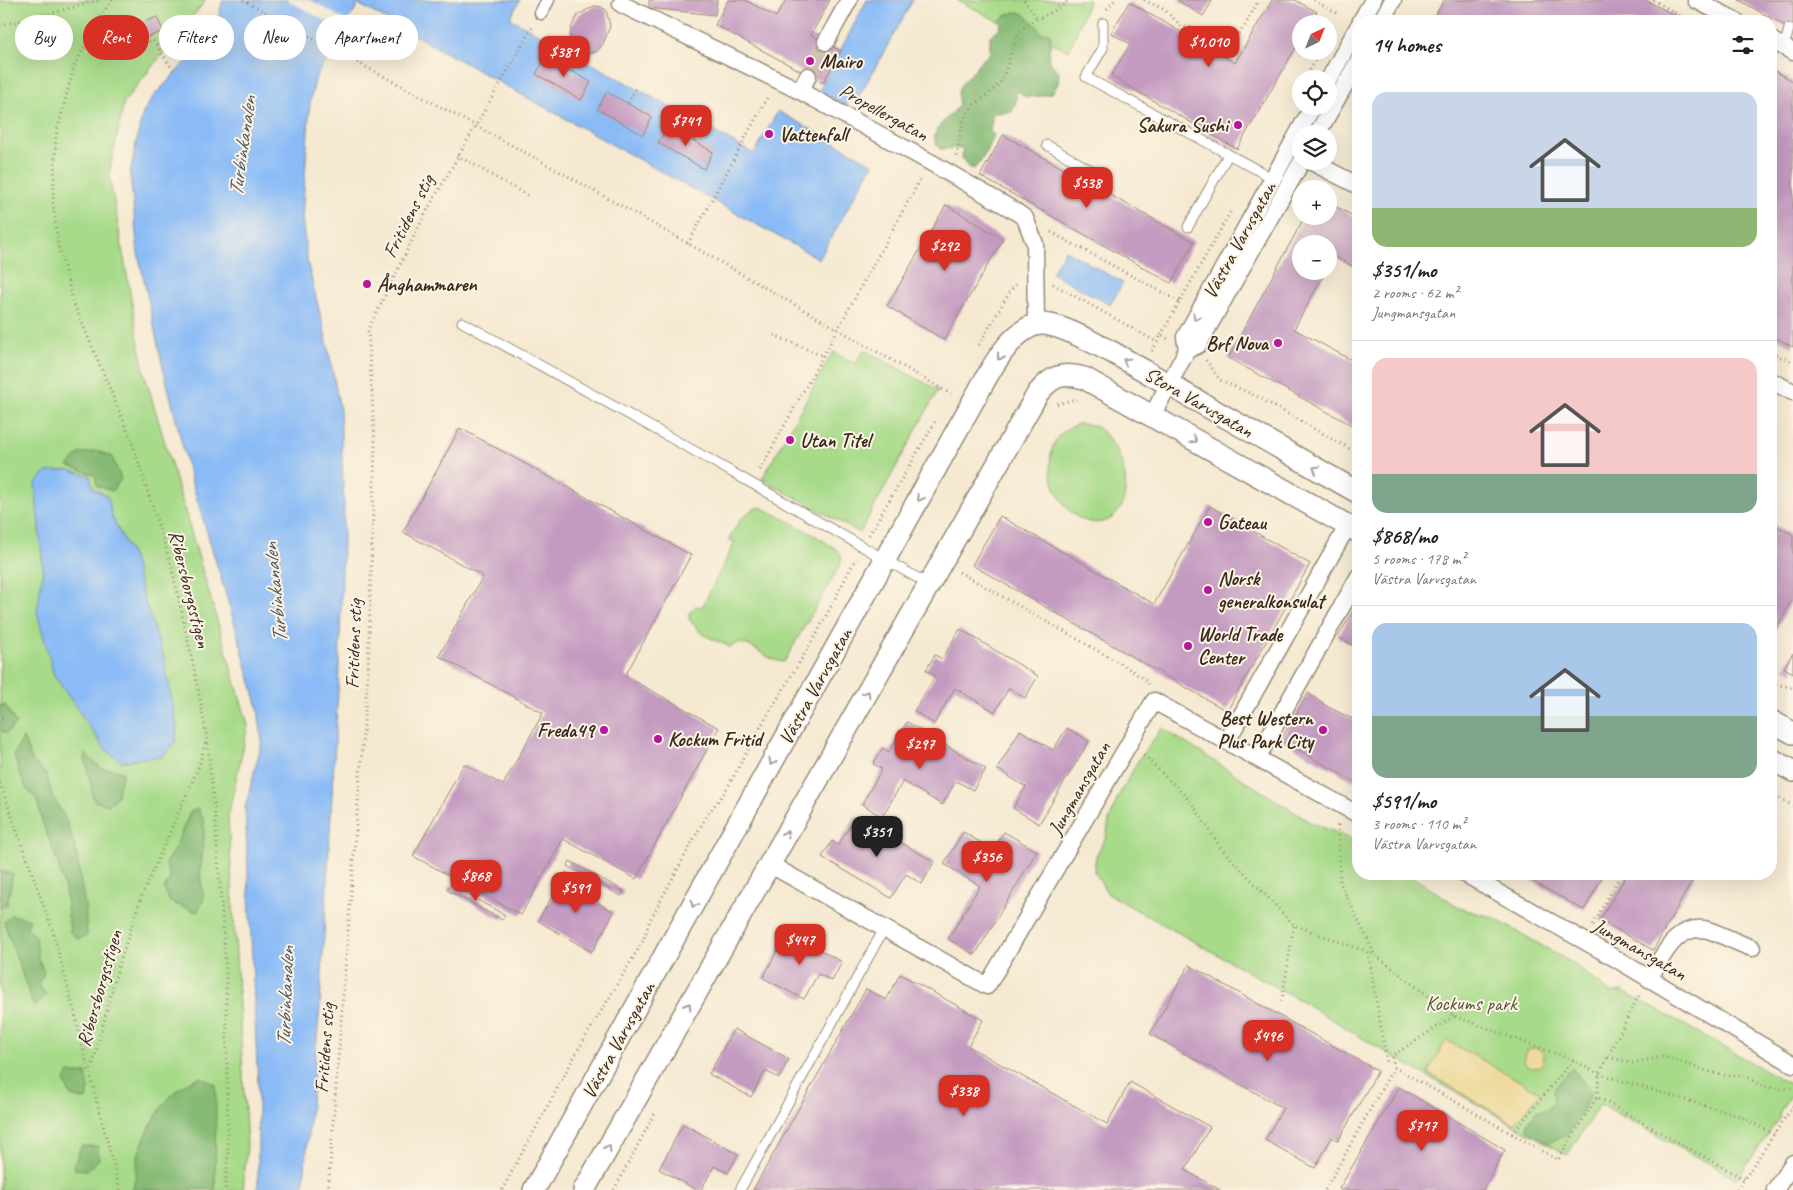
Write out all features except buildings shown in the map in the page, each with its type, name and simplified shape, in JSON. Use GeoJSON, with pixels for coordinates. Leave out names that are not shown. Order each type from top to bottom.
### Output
{"type":"FeatureCollection","features":[{"type":"Feature","properties":{"kind":"street"},"geometry":{"type":"LineString","coordinates":[[541,13],[548,0]]}},
{"type":"Feature","properties":{"kind":"street"},"geometry":{"type":"LineString","coordinates":[[826,42],[849,0]]}},
{"type":"Feature","properties":{"kind":"street"},"geometry":{"type":"LineString","coordinates":[[1364,15],[1373,0]]}},
{"type":"Feature","properties":{"kind":"street"},"geometry":{"type":"LineString","coordinates":[[1384,15],[1393,0]]}},
{"type":"Feature","properties":{"kind":"street"},"geometry":{"type":"LineString","coordinates":[[1696,0],[1725,15]]}},
{"type":"Feature","properties":{"kind":"street","name":"Propellergatan"},"geometry":{"type":"LineString","coordinates":[[619,1],[800,91],[951,173],[1025,218]]}},
{"type":"Feature","properties":{"kind":"street"},"geometry":{"type":"LineString","coordinates":[[1334,70],[1352,38]]}},
{"type":"Feature","properties":{"kind":"street"},"geometry":{"type":"LineString","coordinates":[[1322,125],[1352,72]]}},
{"type":"Feature","properties":{"kind":"street"},"geometry":{"type":"LineString","coordinates":[[800,91],[808,76]]}},
{"type":"Feature","properties":{"kind":"street","name":"Västra Varvsgatan"},"geometry":{"type":"LineString","coordinates":[[1152,416],[1187,350],[1185,337],[1280,182],[1310,115]]}},
{"type":"Feature","properties":{"kind":"street","name":"Västra Varvsgatan"},"geometry":{"type":"LineString","coordinates":[[1280,182],[1293,170]]}},
{"type":"Feature","properties":{"kind":"street"},"geometry":{"type":"LineString","coordinates":[[1328,170],[1352,182]]}},
{"type":"Feature","properties":{"kind":"street"},"geometry":{"type":"LineString","coordinates":[[1025,218],[1035,244],[1036,324]]}},
{"type":"Feature","properties":{"kind":"street","name":"Västra Varvsgatan"},"geometry":{"type":"LineString","coordinates":[[534,1190],[999,357],[1017,336],[1036,324]]}},
{"type":"Feature","properties":{"kind":"street","name":"Stora Varvsgatan"},"geometry":{"type":"LineString","coordinates":[[1036,324],[1056,326],[1073,332],[1110,351],[1352,489]]}},
{"type":"Feature","properties":{"kind":"street","name":"Stora Varvsgatan"},"geometry":{"type":"LineString","coordinates":[[1031,406],[1048,382],[1060,376],[1073,375],[1084,378],[1352,527]]}},
{"type":"Feature","properties":{"kind":"street"},"geometry":{"type":"LineString","coordinates":[[1777,384],[1793,392]]}},
{"type":"Feature","properties":{"kind":"street"},"geometry":{"type":"LineString","coordinates":[[584,1190],[1031,406]]}},
{"type":"Feature","properties":{"kind":"street"},"geometry":{"type":"LineString","coordinates":[[1227,742],[1352,530]]}},
{"type":"Feature","properties":{"kind":"street"},"geometry":{"type":"LineString","coordinates":[[1257,758],[1352,588]]}},
{"type":"Feature","properties":{"kind":"street"},"geometry":{"type":"LineString","coordinates":[[1154,701],[1352,811]]}},
{"type":"Feature","properties":{"kind":"street","name":"Jungmansgatan"},"geometry":{"type":"LineString","coordinates":[[769,864],[987,986],[1154,701]]}},
{"type":"Feature","properties":{"kind":"street"},"geometry":{"type":"LineString","coordinates":[[1777,724],[1793,733]]}},
{"type":"Feature","properties":{"kind":"street"},"geometry":{"type":"LineString","coordinates":[[1777,762],[1793,770]]}},
{"type":"Feature","properties":{"kind":"street","name":"Jungmansgatan"},"geometry":{"type":"LineString","coordinates":[[1476,880],[1649,978],[1793,1064]]}},
{"type":"Feature","properties":{"kind":"street"},"geometry":{"type":"LineString","coordinates":[[1649,978],[1673,942],[1680,934],[1690,930],[1707,930],[1752,948]]}},
{"type":"Feature","properties":{"kind":"street"},"geometry":{"type":"LineString","coordinates":[[1775,1190],[1793,1163]]}},
{"type":"Feature","properties":{"kind":"lane"},"geometry":{"type":"LineString","coordinates":[[1103,23],[1103,48],[1086,77],[1280,182]]}},
{"type":"Feature","properties":{"kind":"lane"},"geometry":{"type":"LineString","coordinates":[[1782,46],[1787,36],[1788,28]]}},
{"type":"Feature","properties":{"kind":"lane"},"geometry":{"type":"LineString","coordinates":[[1047,145],[1094,172]]}},
{"type":"Feature","properties":{"kind":"lane"},"geometry":{"type":"LineString","coordinates":[[1188,227],[1228,155]]}},
{"type":"Feature","properties":{"kind":"lane"},"geometry":{"type":"LineString","coordinates":[[462,322],[928,584]]}},
{"type":"Feature","properties":{"kind":"lane"},"geometry":{"type":"LineString","coordinates":[[740,1190],[884,929]]}},
{"type":"Feature","properties":{"kind":"path"},"geometry":{"type":"LineString","coordinates":[[0,24],[41,16],[100,0]]}},
{"type":"Feature","properties":{"kind":"path","name":"Ribersborgsstigen"},"geometry":{"type":"LineString","coordinates":[[102,15],[112,0]]}},
{"type":"Feature","properties":{"kind":"path"},"geometry":{"type":"LineString","coordinates":[[243,0],[476,126],[951,394]]}},
{"type":"Feature","properties":{"kind":"path"},"geometry":{"type":"LineString","coordinates":[[1024,0],[1037,18]]}},
{"type":"Feature","properties":{"kind":"path"},"geometry":{"type":"LineString","coordinates":[[951,173],[961,143],[962,124],[968,110],[991,94],[1000,83],[1019,32],[1037,18],[1059,8],[1068,0]]}},
{"type":"Feature","properties":{"kind":"path"},"geometry":{"type":"LineString","coordinates":[[1144,0],[1166,10],[1182,27],[1214,32],[1226,41],[1233,40],[1244,27],[1259,0]]}},
{"type":"Feature","properties":{"kind":"path"},"geometry":{"type":"LineString","coordinates":[[1314,0],[1340,16]]}},
{"type":"Feature","properties":{"kind":"path"},"geometry":{"type":"LineString","coordinates":[[1653,0],[1679,15]]}},
{"type":"Feature","properties":{"kind":"path","name":"Fritidens stig"},"geometry":{"type":"LineString","coordinates":[[328,1190],[368,672],[375,444],[368,330],[424,216],[457,155],[476,126],[541,13]]}},
{"type":"Feature","properties":{"kind":"path"},"geometry":{"type":"LineString","coordinates":[[149,41],[153,40],[175,73]]}},
{"type":"Feature","properties":{"kind":"path","name":"Ribersborgsstigen"},"geometry":{"type":"LineString","coordinates":[[83,49],[74,67],[56,136],[53,203],[58,245],[74,304],[132,439],[172,568],[207,738],[198,766],[141,898],[116,974],[90,1075],[120,1190]]}},
{"type":"Feature","properties":{"kind":"path"},"geometry":{"type":"LineString","coordinates":[[572,72],[580,57]]}},
{"type":"Feature","properties":{"kind":"path"},"geometry":{"type":"LineString","coordinates":[[688,244],[777,80]]}},
{"type":"Feature","properties":{"kind":"path"},"geometry":{"type":"LineString","coordinates":[[628,103],[636,88]]}},
{"type":"Feature","properties":{"kind":"path"},"geometry":{"type":"LineString","coordinates":[[694,141],[703,126]]}},
{"type":"Feature","properties":{"kind":"path"},"geometry":{"type":"LineString","coordinates":[[457,155],[528,196]]}},
{"type":"Feature","properties":{"kind":"path"},"geometry":{"type":"LineString","coordinates":[[752,484],[930,162]]}},
{"type":"Feature","properties":{"kind":"path"},"geometry":{"type":"LineString","coordinates":[[1025,218],[1180,302]]}},
{"type":"Feature","properties":{"kind":"path"},"geometry":{"type":"LineString","coordinates":[[774,335],[823,356]]}},
{"type":"Feature","properties":{"kind":"path"},"geometry":{"type":"LineString","coordinates":[[1157,342],[1161,335],[1208,362],[1220,380],[1258,397],[1352,450]]}},
{"type":"Feature","properties":{"kind":"path"},"geometry":{"type":"LineString","coordinates":[[1777,355],[1793,362]]}},
{"type":"Feature","properties":{"kind":"path"},"geometry":{"type":"LineString","coordinates":[[1031,406],[1045,416],[1055,404],[1079,400]]}},
{"type":"Feature","properties":{"kind":"path"},"geometry":{"type":"LineString","coordinates":[[958,572],[1125,666],[1147,681],[1154,701]]}},
{"type":"Feature","properties":{"kind":"path"},"geometry":{"type":"LineString","coordinates":[[1777,684],[1793,688]]}},
{"type":"Feature","properties":{"kind":"path"},"geometry":{"type":"LineString","coordinates":[[207,738],[215,817],[226,971],[228,1152],[225,1190]]}},
{"type":"Feature","properties":{"kind":"path"},"geometry":{"type":"LineString","coordinates":[[1138,749],[1191,802],[1222,848],[1294,925],[1374,954],[1454,1016],[1574,1060],[1599,1074],[1739,1116],[1774,1134]]}},
{"type":"Feature","properties":{"kind":"path"},"geometry":{"type":"LineString","coordinates":[[0,783],[52,929],[90,1075]]}},
{"type":"Feature","properties":{"kind":"path"},"geometry":{"type":"LineString","coordinates":[[1777,797],[1793,806]]}},
{"type":"Feature","properties":{"kind":"path"},"geometry":{"type":"LineString","coordinates":[[1338,822],[1340,883],[1374,954]]}},
{"type":"Feature","properties":{"kind":"path"},"geometry":{"type":"LineString","coordinates":[[1584,941],[1618,880]]}},
{"type":"Feature","properties":{"kind":"path"},"geometry":{"type":"LineString","coordinates":[[1282,1001],[1294,925]]}},
{"type":"Feature","properties":{"kind":"path"},"geometry":{"type":"LineString","coordinates":[[1368,952],[1387,1063]]}},
{"type":"Feature","properties":{"kind":"path"},"geometry":{"type":"LineString","coordinates":[[1394,1067],[1558,1160],[1597,1097],[1599,1074],[1640,994]]}},
{"type":"Feature","properties":{"kind":"path"},"geometry":{"type":"LineString","coordinates":[[1326,1190],[1394,1067],[1392,1056],[1454,1016]]}},
{"type":"Feature","properties":{"kind":"path"},"geometry":{"type":"LineString","coordinates":[[1608,1057],[1632,1063],[1669,1058],[1713,1073],[1728,1076],[1743,1075],[1764,1087],[1780,1090],[1793,1088]]}},
{"type":"Feature","properties":{"kind":"path"},"geometry":{"type":"LineString","coordinates":[[1512,1134],[1574,1060]]}},
{"type":"Feature","properties":{"kind":"path"},"geometry":{"type":"LineString","coordinates":[[1597,1097],[1744,1180]]}},
{"type":"Feature","properties":{"kind":"path"},"geometry":{"type":"LineString","coordinates":[[1737,1190],[1793,1106]]}},
{"type":"Feature","properties":{"kind":"green space"},"geometry":{"type":"Polygon","coordinates":[[[0,0],[206,0],[194,15],[159,15],[159,58],[124,102],[109,174],[144,372],[248,725],[228,816],[247,1146],[243,1190],[0,1190],[0,0]]]}},
{"type":"Feature","properties":{"kind":"green space"},"geometry":{"type":"Polygon","coordinates":[[[957,0],[1089,0],[1069,51],[1024,28],[1019,32],[957,0]]]}},
{"type":"Feature","properties":{"kind":"green space"},"geometry":{"type":"Polygon","coordinates":[[[1015,12],[1023,13],[1037,26],[1041,33],[1050,33],[1049,59],[1059,72],[1058,84],[1052,93],[1041,96],[1025,97],[1018,91],[1012,112],[993,113],[990,131],[994,135],[982,160],[974,169],[969,167],[962,158],[963,148],[940,149],[936,144],[934,136],[959,104],[958,93],[962,84],[976,69],[976,66],[990,53],[990,36],[1001,27],[1000,20],[1015,12]]]}},
{"type":"Feature","properties":{"kind":"green space"},"geometry":{"type":"Polygon","coordinates":[[[864,350],[938,390],[860,533],[762,479],[833,352],[855,364],[864,350]]]}},
{"type":"Feature","properties":{"kind":"green space"},"geometry":{"type":"Polygon","coordinates":[[[1078,424],[1096,427],[1110,440],[1116,449],[1123,469],[1125,489],[1123,502],[1116,515],[1106,521],[1089,522],[1074,514],[1062,501],[1054,484],[1050,466],[1053,448],[1061,433],[1078,424]]]}},
{"type":"Feature","properties":{"kind":"green space"},"geometry":{"type":"Polygon","coordinates":[[[98,451],[112,457],[121,479],[112,491],[97,486],[95,475],[68,466],[79,454],[98,451]]]}},
{"type":"Feature","properties":{"kind":"green space"},"geometry":{"type":"Polygon","coordinates":[[[760,507],[818,537],[841,555],[839,567],[784,662],[777,661],[742,644],[730,647],[702,634],[689,619],[690,612],[696,606],[702,607],[735,542],[729,540],[738,524],[745,515],[760,507]]]}},
{"type":"Feature","properties":{"kind":"green space"},"geometry":{"type":"Polygon","coordinates":[[[5,705],[16,723],[6,734],[0,730],[3,718],[0,716],[0,706],[5,705]]]}},
{"type":"Feature","properties":{"kind":"green space","name":"Kockums park"},"geometry":{"type":"Polygon","coordinates":[[[1162,728],[1310,822],[1352,839],[1352,880],[1417,880],[1462,909],[1492,917],[1572,963],[1611,993],[1621,991],[1651,1006],[1793,1086],[1793,1092],[1779,1113],[1780,1117],[1737,1179],[1600,1104],[1567,1155],[1392,1056],[1298,999],[1108,894],[1094,871],[1096,856],[1106,837],[1109,821],[1118,797],[1139,759],[1162,728]]]}},
{"type":"Feature","properties":{"kind":"green space"},"geometry":{"type":"Polygon","coordinates":[[[23,738],[32,760],[46,774],[52,795],[67,822],[75,846],[85,906],[87,936],[78,939],[70,932],[65,890],[58,863],[42,821],[37,799],[27,790],[14,755],[23,738]]]}},
{"type":"Feature","properties":{"kind":"green space"},"geometry":{"type":"Polygon","coordinates":[[[84,753],[102,769],[123,772],[117,796],[109,805],[94,801],[84,753]]]}},
{"type":"Feature","properties":{"kind":"green space"},"geometry":{"type":"Polygon","coordinates":[[[198,808],[204,821],[200,874],[204,899],[197,912],[170,902],[164,889],[170,878],[165,863],[175,848],[190,812],[198,808]]]}},
{"type":"Feature","properties":{"kind":"green space"},"geometry":{"type":"Polygon","coordinates":[[[0,871],[13,874],[7,905],[0,908],[0,871]]]}},
{"type":"Feature","properties":{"kind":"green space"},"geometry":{"type":"Polygon","coordinates":[[[11,915],[30,919],[27,928],[36,937],[38,957],[44,973],[38,984],[46,995],[34,1008],[4,922],[11,915]]]}},
{"type":"Feature","properties":{"kind":"green space"},"geometry":{"type":"Polygon","coordinates":[[[1572,1068],[1592,1093],[1569,1133],[1549,1143],[1527,1130],[1527,1123],[1537,1111],[1547,1110],[1554,1101],[1553,1090],[1572,1068]]]}},
{"type":"Feature","properties":{"kind":"green space"},"geometry":{"type":"Polygon","coordinates":[[[69,1073],[86,1073],[89,1089],[86,1100],[71,1096],[64,1081],[69,1073]]]}},
{"type":"Feature","properties":{"kind":"green space"},"geometry":{"type":"Polygon","coordinates":[[[201,1077],[216,1085],[215,1190],[132,1190],[139,1152],[155,1118],[179,1088],[201,1077]]]}},
{"type":"Feature","properties":{"kind":"green space"},"geometry":{"type":"Polygon","coordinates":[[[81,1146],[98,1146],[99,1159],[87,1170],[74,1169],[81,1146]]]}},
{"type":"Feature","properties":{"kind":"sand"},"geometry":{"type":"Polygon","coordinates":[[[1446,1040],[1541,1093],[1514,1124],[1428,1073],[1446,1040]]]}},
{"type":"Feature","properties":{"kind":"sand"},"geometry":{"type":"Polygon","coordinates":[[[1534,1048],[1541,1051],[1544,1058],[1541,1065],[1534,1068],[1527,1065],[1524,1058],[1527,1051],[1534,1048]]]}},
{"type":"Feature","properties":{"kind":"water","name":"Turbinkanalen"},"geometry":{"type":"Polygon","coordinates":[[[223,0],[520,0],[510,18],[754,154],[778,111],[873,164],[819,259],[418,37],[418,15],[378,15],[358,4],[352,15],[316,15],[316,60],[326,60],[316,76],[310,102],[302,218],[308,265],[327,342],[340,410],[344,508],[339,672],[320,1006],[303,1190],[258,1190],[258,1086],[245,808],[262,742],[258,708],[190,476],[161,359],[138,253],[130,174],[143,113],[153,97],[189,60],[234,60],[234,15],[219,15],[223,0]]]}},
{"type":"Feature","properties":{"kind":"water"},"geometry":{"type":"Polygon","coordinates":[[[867,0],[913,0],[858,98],[849,101],[846,106],[819,91],[867,0]]]}},
{"type":"Feature","properties":{"kind":"water"},"geometry":{"type":"Polygon","coordinates":[[[1065,250],[1123,283],[1110,305],[1052,273],[1065,250]]]}},
{"type":"Feature","properties":{"kind":"water"},"geometry":{"type":"Polygon","coordinates":[[[69,470],[90,476],[93,488],[108,497],[112,517],[133,558],[144,600],[164,658],[177,728],[175,743],[162,757],[122,762],[104,748],[54,675],[37,612],[43,570],[35,484],[46,472],[69,470]]]}},
{"type":"Feature","properties":{"kind":"pier"},"geometry":{"type":"Polygon","coordinates":[[[287,0],[310,0],[336,15],[316,16],[287,0]]]}},
{"type":"Feature","properties":{"kind":"tunnel"},"geometry":{"type":"LineString","coordinates":[[808,76],[826,42]]}},
{"type":"Feature","properties":{"kind":"place","name":"Mairo"},"geometry":{"type":"Point","coordinates":[810,61]}},
{"type":"Feature","properties":{"kind":"place","name":"Sakura Sushi"},"geometry":{"type":"Point","coordinates":[1238,125]}},
{"type":"Feature","properties":{"kind":"place","name":"Vattenfall"},"geometry":{"type":"Point","coordinates":[769,134]}},
{"type":"Feature","properties":{"kind":"place","name":"Ånghammaren"},"geometry":{"type":"Point","coordinates":[367,284]}},
{"type":"Feature","properties":{"kind":"place","name":"Brf Nova"},"geometry":{"type":"Point","coordinates":[1278,343]}},
{"type":"Feature","properties":{"kind":"place","name":"Utan Titel"},"geometry":{"type":"Point","coordinates":[790,440]}},
{"type":"Feature","properties":{"kind":"place","name":"Gateau"},"geometry":{"type":"Point","coordinates":[1208,522]}},
{"type":"Feature","properties":{"kind":"place","name":"Norsk generalkonsulat"},"geometry":{"type":"Point","coordinates":[1208,590]}},
{"type":"Feature","properties":{"kind":"place","name":"World Trade Center"},"geometry":{"type":"Point","coordinates":[1188,646]}},
{"type":"Feature","properties":{"kind":"place","name":"Freda49"},"geometry":{"type":"Point","coordinates":[604,730]}},
{"type":"Feature","properties":{"kind":"place","name":"Best Western Plus Park City"},"geometry":{"type":"Point","coordinates":[1323,730]}},
{"type":"Feature","properties":{"kind":"place","name":"Kockum Fritid"},"geometry":{"type":"Point","coordinates":[658,739]}}]}
